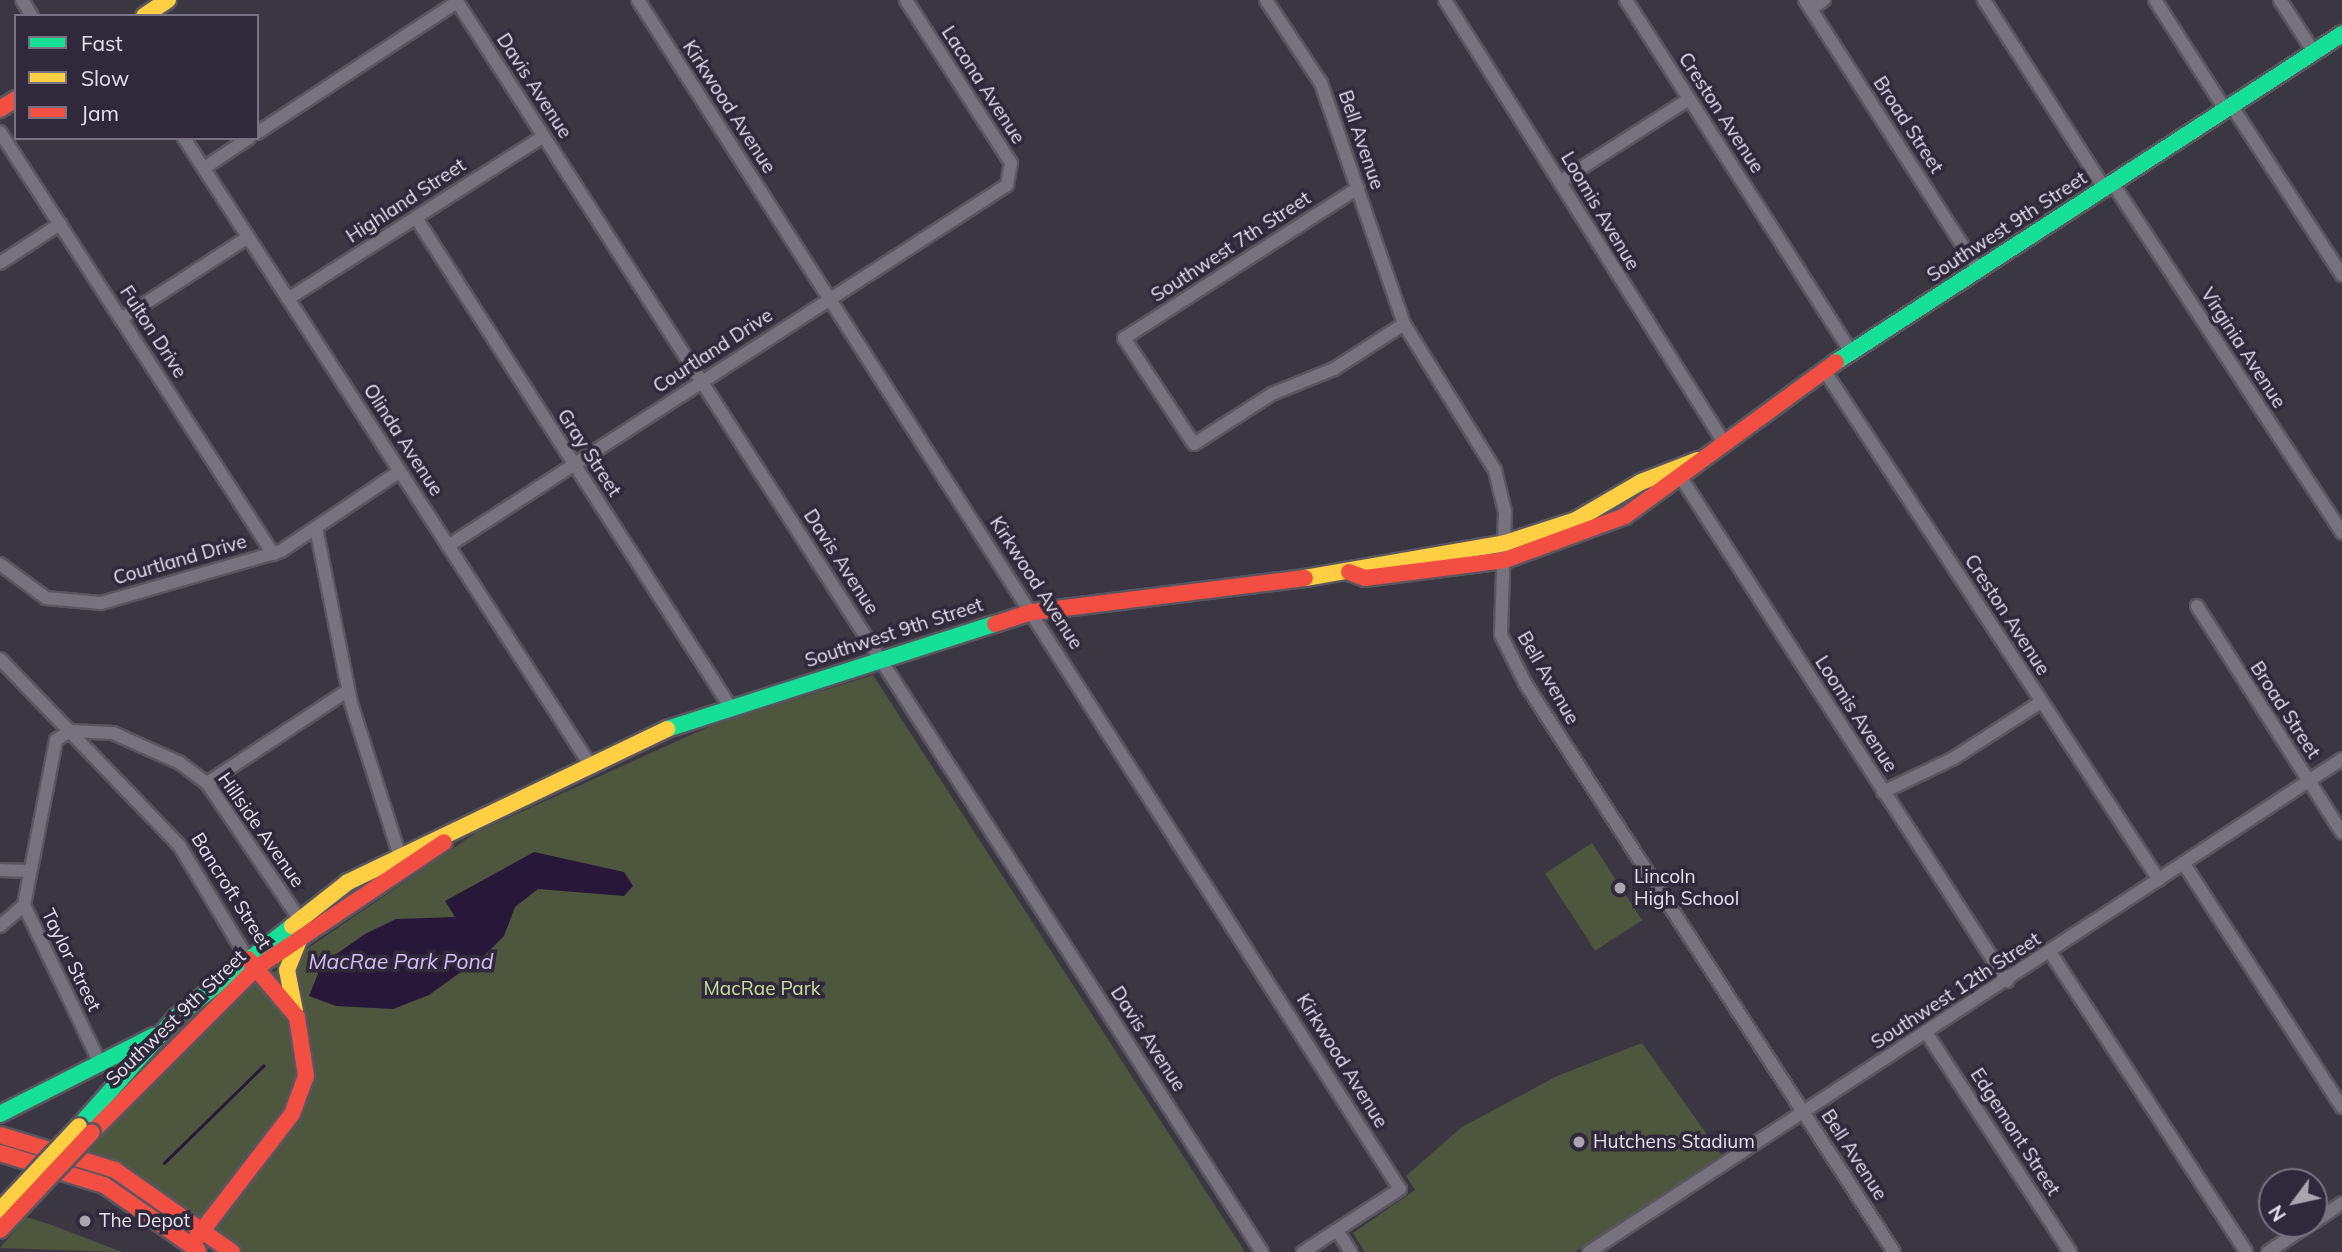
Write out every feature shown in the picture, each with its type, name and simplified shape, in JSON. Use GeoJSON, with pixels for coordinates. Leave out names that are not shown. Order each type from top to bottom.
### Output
{"type":"FeatureCollection","features":[{"type":"Feature","properties":{"kind":"main road"},"geometry":{"type":"LineString","coordinates":[[147,14],[168,0]]}},
{"type":"Feature","properties":{"kind":"main road","name":"Southwest 9th Street"},"geometry":{"type":"LineString","coordinates":[[1349,572],[1365,578],[1505,560],[1588,534],[1851,352],[2109,186],[2312,49],[2342,34]]}},
{"type":"Feature","properties":{"kind":"main road","name":"Southwest 9th Street"},"geometry":{"type":"LineString","coordinates":[[0,1230],[166,1029],[251,962],[477,821],[589,763],[730,708],[1032,611],[1349,572],[1505,543],[1576,520],[1677,473]]}},
{"type":"Feature","properties":{"kind":"main road","name":"Southwest 9th Street"},"geometry":{"type":"LineString","coordinates":[[0,1210],[299,917],[399,853],[477,821]]}},
{"type":"Feature","properties":{"kind":"main road"},"geometry":{"type":"LineString","coordinates":[[297,1017],[288,986],[290,954],[304,932],[325,917]]}},
{"type":"Feature","properties":{"kind":"main road","name":"Bancroft Street"},"geometry":{"type":"LineString","coordinates":[[196,1248],[204,1228],[299,1101],[307,1066],[297,1017],[251,962]]}},
{"type":"Feature","properties":{"kind":"main road"},"geometry":{"type":"LineString","coordinates":[[0,1114],[166,1029]]}},
{"type":"Feature","properties":{"kind":"main road"},"geometry":{"type":"LineString","coordinates":[[0,1135],[115,1170],[204,1228],[232,1252]]}},
{"type":"Feature","properties":{"kind":"main road"},"geometry":{"type":"LineString","coordinates":[[0,1153],[104,1185],[196,1248]]}},
{"type":"Feature","properties":{"kind":"street","name":"Kirkwood Avenue"},"geometry":{"type":"LineString","coordinates":[[638,0],[1400,1189],[1337,1230]]}},
{"type":"Feature","properties":{"kind":"street","name":"Lacona Avenue"},"geometry":{"type":"LineString","coordinates":[[906,0],[1011,163],[1011,179],[999,188]]}},
{"type":"Feature","properties":{"kind":"street","name":"Bell Avenue"},"geometry":{"type":"LineString","coordinates":[[1266,0],[1321,83],[1404,324],[1488,456],[1503,498],[1505,560],[1501,635],[1525,683],[1894,1252]]}},
{"type":"Feature","properties":{"kind":"street","name":"Loomis Avenue"},"geometry":{"type":"LineString","coordinates":[[1445,0],[1723,441]]}},
{"type":"Feature","properties":{"kind":"street","name":"Creston Avenue"},"geometry":{"type":"LineString","coordinates":[[1626,0],[1851,352]]}},
{"type":"Feature","properties":{"kind":"street"},"geometry":{"type":"LineString","coordinates":[[1808,4],[1824,0]]}},
{"type":"Feature","properties":{"kind":"street","name":"Virginia Avenue"},"geometry":{"type":"LineString","coordinates":[[1984,0],[2342,533]]}},
{"type":"Feature","properties":{"kind":"street"},"geometry":{"type":"LineString","coordinates":[[2155,0],[2342,275]]}},
{"type":"Feature","properties":{"kind":"street"},"geometry":{"type":"LineString","coordinates":[[2280,0],[2312,49]]}},
{"type":"Feature","properties":{"kind":"street"},"geometry":{"type":"LineString","coordinates":[[259,132],[456,1]]}},
{"type":"Feature","properties":{"kind":"street","name":"Davis Avenue"},"geometry":{"type":"LineString","coordinates":[[456,1],[1262,1252]]}},
{"type":"Feature","properties":{"kind":"street","name":"Broad Street"},"geometry":{"type":"LineString","coordinates":[[1808,4],[1979,271]]}},
{"type":"Feature","properties":{"kind":"street"},"geometry":{"type":"LineString","coordinates":[[1561,181],[1689,99]]}},
{"type":"Feature","properties":{"kind":"street","name":"Fulton Drive"},"geometry":{"type":"LineString","coordinates":[[0,132],[273,554]]}},
{"type":"Feature","properties":{"kind":"street","name":"Highland Street"},"geometry":{"type":"LineString","coordinates":[[288,299],[544,136]]}},
{"type":"Feature","properties":{"kind":"street","name":"Olinda Avenue"},"geometry":{"type":"LineString","coordinates":[[185,140],[589,763]]}},
{"type":"Feature","properties":{"kind":"street"},"geometry":{"type":"LineString","coordinates":[[204,168],[246,140]]}},
{"type":"Feature","properties":{"kind":"street","name":"Courtland Drive"},"geometry":{"type":"LineString","coordinates":[[448,546],[999,188]]}},
{"type":"Feature","properties":{"kind":"street","name":"Southwest 7th Street"},"geometry":{"type":"LineString","coordinates":[[1358,188],[1124,338],[1194,444],[1272,394],[1334,369],[1404,324]]}},
{"type":"Feature","properties":{"kind":"street","name":"Gray Street"},"geometry":{"type":"LineString","coordinates":[[416,218],[730,708]]}},
{"type":"Feature","properties":{"kind":"street"},"geometry":{"type":"LineString","coordinates":[[0,263],[60,224]]}},
{"type":"Feature","properties":{"kind":"street"},"geometry":{"type":"LineString","coordinates":[[121,319],[248,237]]}},
{"type":"Feature","properties":{"kind":"street","name":"Creston Avenue"},"geometry":{"type":"LineString","coordinates":[[1824,370],[2159,880]]}},
{"type":"Feature","properties":{"kind":"street","name":"Courtland Drive"},"geometry":{"type":"LineString","coordinates":[[0,564],[46,598],[85,606],[273,554],[400,471]]}},
{"type":"Feature","properties":{"kind":"street","name":"Loomis Avenue"},"geometry":{"type":"LineString","coordinates":[[1677,473],[2007,981]]}},
{"type":"Feature","properties":{"kind":"street"},"geometry":{"type":"LineString","coordinates":[[316,528],[347,691],[399,853]]}},
{"type":"Feature","properties":{"kind":"street","name":"Broad Street"},"geometry":{"type":"LineString","coordinates":[[2197,607],[2342,833]]}},
{"type":"Feature","properties":{"kind":"street","name":"Bancroft Street"},"geometry":{"type":"LineString","coordinates":[[0,659],[179,845],[251,962]]}},
{"type":"Feature","properties":{"kind":"street"},"geometry":{"type":"LineString","coordinates":[[207,783],[347,691]]}},
{"type":"Feature","properties":{"kind":"street"},"geometry":{"type":"LineString","coordinates":[[1883,792],[2041,702]]}},
{"type":"Feature","properties":{"kind":"street","name":"Hillside Avenue"},"geometry":{"type":"LineString","coordinates":[[70,730],[113,733],[145,743],[207,783],[299,917]]}},
{"type":"Feature","properties":{"kind":"street","name":"Taylor Street"},"geometry":{"type":"LineString","coordinates":[[70,730],[50,751],[24,905],[100,1063]]}},
{"type":"Feature","properties":{"kind":"street","name":"Southwest 12th Street"},"geometry":{"type":"LineString","coordinates":[[1588,1252],[1927,1034],[2342,759]]}},
{"type":"Feature","properties":{"kind":"street"},"geometry":{"type":"LineString","coordinates":[[2184,864],[2342,1107]]}},
{"type":"Feature","properties":{"kind":"street"},"geometry":{"type":"LineString","coordinates":[[0,870],[28,871]]}},
{"type":"Feature","properties":{"kind":"street"},"geometry":{"type":"LineString","coordinates":[[0,926],[24,905]]}},
{"type":"Feature","properties":{"kind":"street"},"geometry":{"type":"LineString","coordinates":[[2050,952],[2246,1252]]}},
{"type":"Feature","properties":{"kind":"street","name":"Edgemont Street"},"geometry":{"type":"LineString","coordinates":[[1927,1034],[2070,1252]]}},
{"type":"Feature","properties":{"kind":"street"},"geometry":{"type":"LineString","coordinates":[[1303,1252],[1337,1230],[1351,1252]]}},
{"type":"Feature","properties":{"kind":"street"},"geometry":{"type":"LineString","coordinates":[[2268,1252],[2289,1238]]}},
{"type":"Feature","properties":{"kind":"green space","name":"MacRae Park"},"geometry":{"type":"Polygon","coordinates":[[[873,675],[1245,1252],[241,1252],[152,1185],[86,1152],[246,991],[477,832],[717,723],[873,675]]]}},
{"type":"Feature","properties":{"kind":"green space"},"geometry":{"type":"Polygon","coordinates":[[[1592,843],[1642,920],[1595,951],[1545,873],[1592,843]]]}},
{"type":"Feature","properties":{"kind":"green space","name":"Hutchens Stadium"},"geometry":{"type":"Polygon","coordinates":[[[1642,1043],[1723,1157],[1575,1252],[1365,1252],[1353,1233],[1415,1190],[1406,1176],[1462,1127],[1557,1076],[1642,1043]]]}},
{"type":"Feature","properties":{"kind":"green space"},"geometry":{"type":"Polygon","coordinates":[[[26,1217],[49,1224],[122,1252],[0,1248],[26,1217]]]}},
{"type":"Feature","properties":{"kind":"water","name":"MacRae Park Pond"},"geometry":{"type":"Polygon","coordinates":[[[534,852],[624,872],[633,886],[624,896],[538,889],[515,907],[504,936],[486,954],[429,995],[393,1009],[336,1006],[309,996],[322,964],[365,934],[396,919],[455,917],[445,901],[534,852]]]}},
{"type":"Feature","properties":{"kind":"waterway"},"geometry":{"type":"LineString","coordinates":[[164,1163],[263,1066]]}},
{"type":"Feature","properties":{"kind":"traffic: fast"},"geometry":{"type":"LineString","coordinates":[[1836,362],[2342,34]]}},
{"type":"Feature","properties":{"kind":"traffic: fast"},"geometry":{"type":"LineString","coordinates":[[667,729],[995,624]]}},
{"type":"Feature","properties":{"kind":"traffic: fast"},"geometry":{"type":"LineString","coordinates":[[79,1126],[176,1017],[292,926]]}},
{"type":"Feature","properties":{"kind":"traffic: fast"},"geometry":{"type":"LineString","coordinates":[[0,1114],[154,1036]]}},
{"type":"Feature","properties":{"kind":"traffic: slow"},"geometry":{"type":"LineString","coordinates":[[147,14],[168,0]]}},
{"type":"Feature","properties":{"kind":"traffic: slow"},"geometry":{"type":"LineString","coordinates":[[1305,578],[1505,543],[1576,520],[1641,482],[1698,460]]}},
{"type":"Feature","properties":{"kind":"traffic: slow"},"geometry":{"type":"LineString","coordinates":[[292,926],[348,882],[667,729]]}},
{"type":"Feature","properties":{"kind":"traffic: slow"},"geometry":{"type":"LineString","coordinates":[[295,1011],[287,970],[300,938]]}},
{"type":"Feature","properties":{"kind":"traffic: slow"},"geometry":{"type":"LineString","coordinates":[[0,1210],[79,1126]]}},
{"type":"Feature","properties":{"kind":"traffic: jam"},"geometry":{"type":"LineString","coordinates":[[0,109],[14,100]]}},
{"type":"Feature","properties":{"kind":"traffic: jam"},"geometry":{"type":"LineString","coordinates":[[1349,572],[1365,578],[1505,560],[1625,516],[1836,362]]}},
{"type":"Feature","properties":{"kind":"traffic: jam"},"geometry":{"type":"LineString","coordinates":[[995,624],[1032,612],[1305,578]]}},
{"type":"Feature","properties":{"kind":"traffic: jam"},"geometry":{"type":"LineString","coordinates":[[92,1132],[256,968],[444,842]]}},
{"type":"Feature","properties":{"kind":"traffic: jam"},"geometry":{"type":"LineString","coordinates":[[191,1245],[292,1114],[306,1076],[297,1017],[248,959]]}},
{"type":"Feature","properties":{"kind":"traffic: jam"},"geometry":{"type":"LineString","coordinates":[[0,1230],[92,1132]]}},
{"type":"Feature","properties":{"kind":"traffic: jam"},"geometry":{"type":"LineString","coordinates":[[0,1135],[115,1170],[232,1252]]}},
{"type":"Feature","properties":{"kind":"traffic: jam"},"geometry":{"type":"LineString","coordinates":[[0,1153],[104,1185],[198,1250]]}},
{"type":"Feature","properties":{"kind":"place","name":"Lincoln High School"},"geometry":{"type":"Point","coordinates":[1620,888]}},
{"type":"Feature","properties":{"kind":"place","name":"Hutchens Stadium"},"geometry":{"type":"Point","coordinates":[1579,1142]}},
{"type":"Feature","properties":{"kind":"place","name":"The Depot"},"geometry":{"type":"Point","coordinates":[85,1221]}}]}
